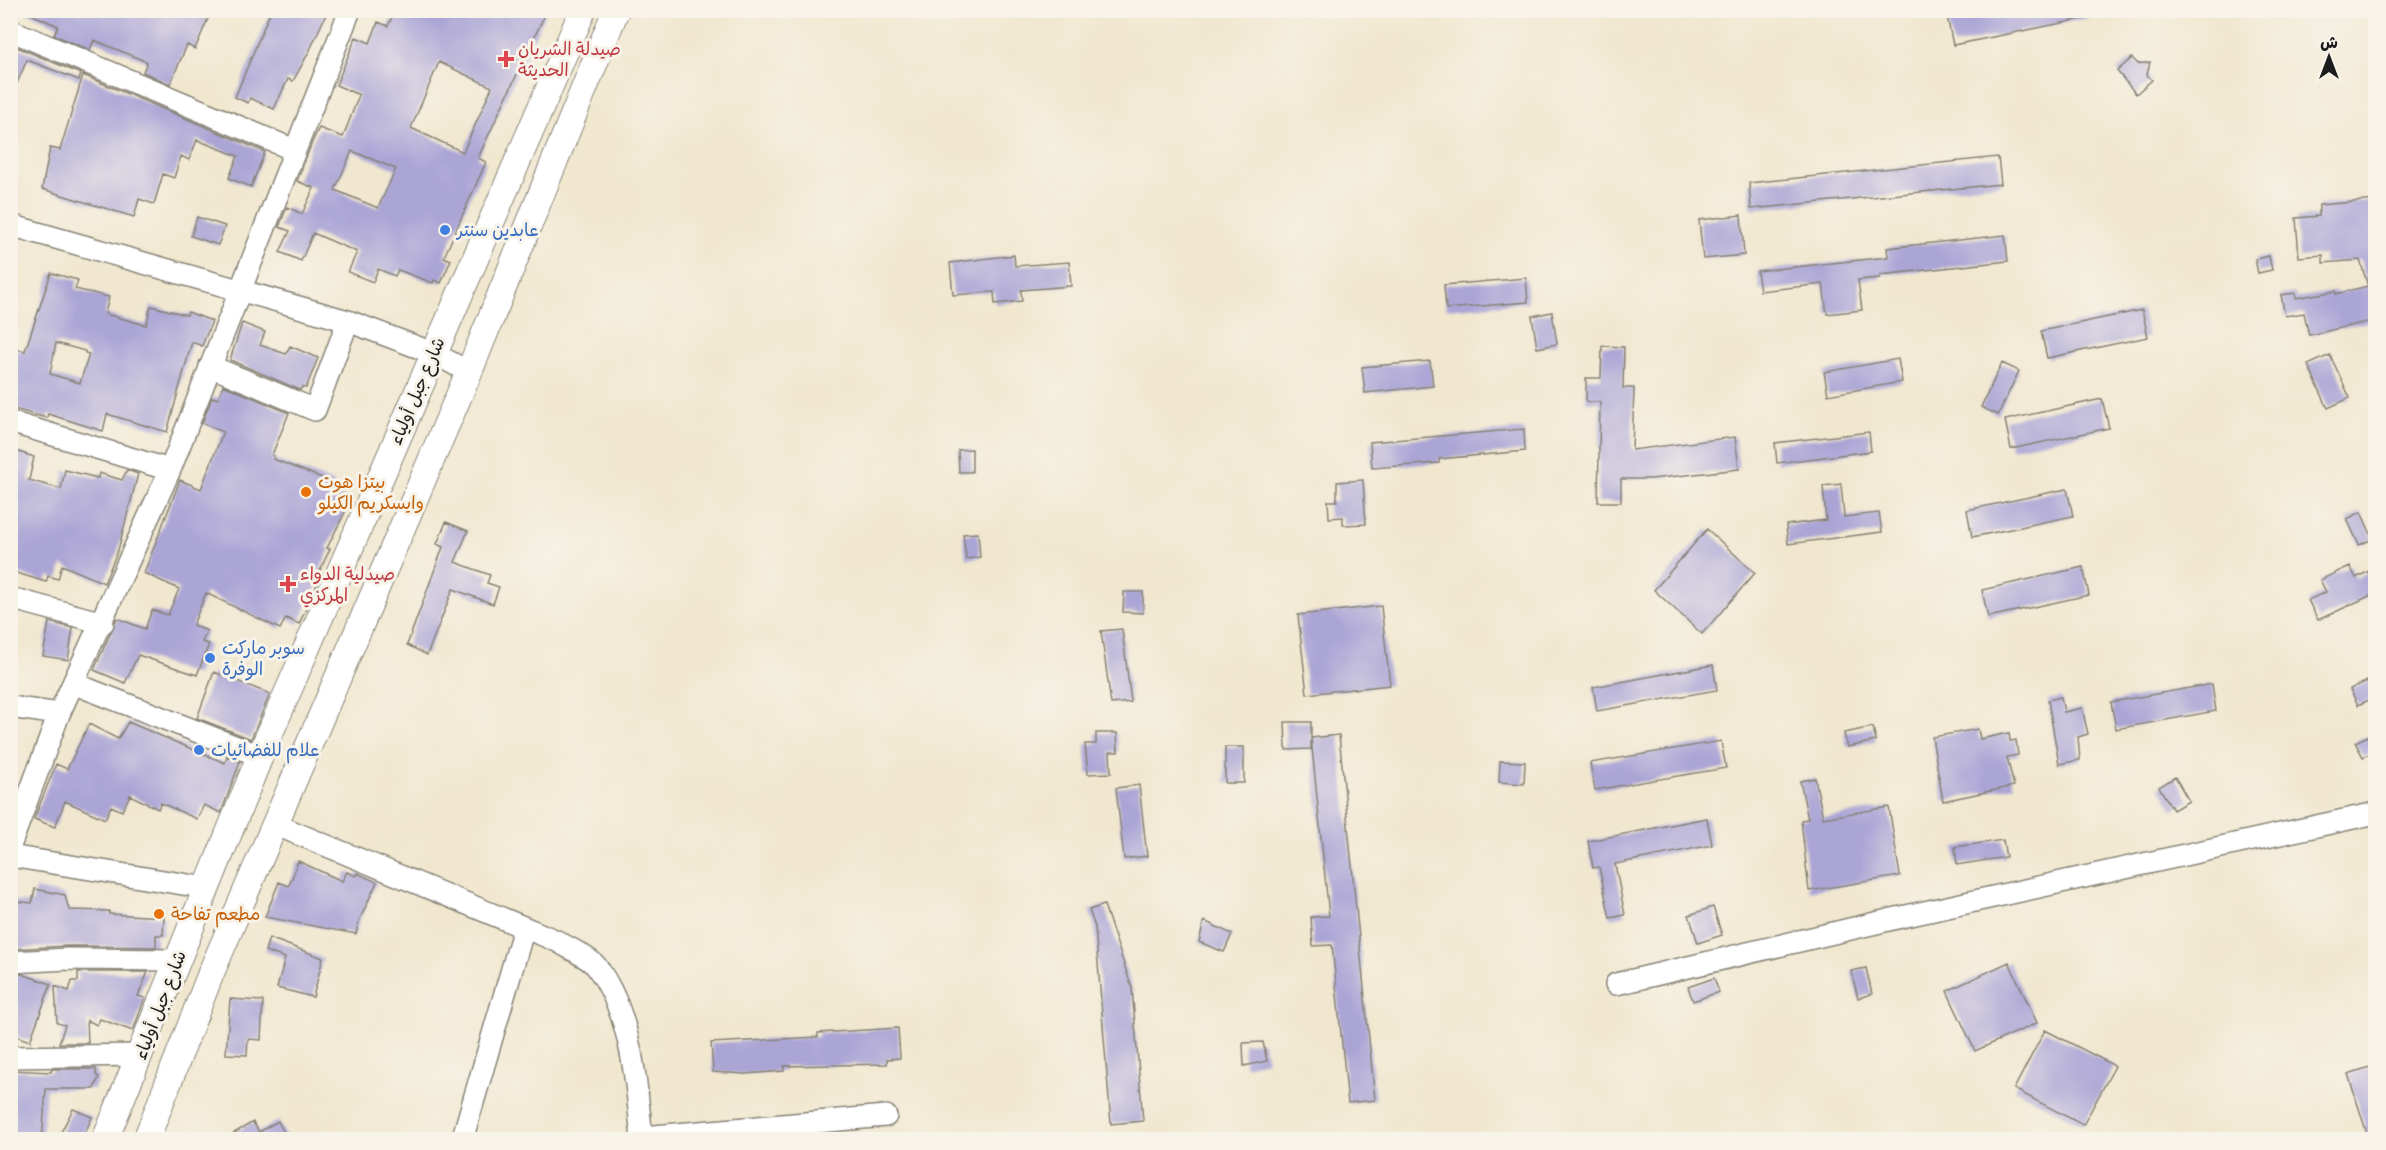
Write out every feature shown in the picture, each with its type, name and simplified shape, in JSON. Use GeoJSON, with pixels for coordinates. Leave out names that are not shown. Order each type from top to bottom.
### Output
{"type":"FeatureCollection","features":[{"type":"Feature","properties":{"kind":"main road","name":"شارع جبل أولياء"},"geometry":{"type":"LineString","coordinates":[[105,1140],[260,756],[319,625],[433,353],[583,10]]}},
{"type":"Feature","properties":{"kind":"main road","name":"شارع جبل أولياء"},"geometry":{"type":"LineString","coordinates":[[146,1140],[274,824],[469,372],[616,10]]}},
{"type":"Feature","properties":{"kind":"street"},"geometry":{"type":"LineString","coordinates":[[10,846],[59,714],[103,623],[170,470],[350,10]]}},
{"type":"Feature","properties":{"kind":"street"},"geometry":{"type":"LineString","coordinates":[[10,30],[294,150]]}},
{"type":"Feature","properties":{"kind":"street"},"geometry":{"type":"LineString","coordinates":[[10,225],[348,321],[433,353],[469,372]]}},
{"type":"Feature","properties":{"kind":"street"},"geometry":{"type":"LineString","coordinates":[[210,366],[315,410],[348,321]]}},
{"type":"Feature","properties":{"kind":"street"},"geometry":{"type":"LineString","coordinates":[[10,422],[170,470]]}},
{"type":"Feature","properties":{"kind":"street"},"geometry":{"type":"LineString","coordinates":[[10,598],[103,623]]}},
{"type":"Feature","properties":{"kind":"street"},"geometry":{"type":"LineString","coordinates":[[75,684],[260,756]]}},
{"type":"Feature","properties":{"kind":"street"},"geometry":{"type":"LineString","coordinates":[[10,707],[59,714]]}},
{"type":"Feature","properties":{"kind":"street"},"geometry":{"type":"LineString","coordinates":[[1616,984],[1897,918],[2376,813]]}},
{"type":"Feature","properties":{"kind":"street"},"geometry":{"type":"LineString","coordinates":[[274,824],[557,941],[595,965],[618,1006],[637,1081],[642,1138],[886,1116]]}},
{"type":"Feature","properties":{"kind":"street"},"geometry":{"type":"LineString","coordinates":[[10,856],[207,888]]}},
{"type":"Feature","properties":{"kind":"street"},"geometry":{"type":"LineString","coordinates":[[462,1140],[524,928]]}},
{"type":"Feature","properties":{"kind":"street"},"geometry":{"type":"LineString","coordinates":[[10,962],[68,959],[177,960]]}},
{"type":"Feature","properties":{"kind":"street"},"geometry":{"type":"LineString","coordinates":[[10,1057],[141,1055]]}},
{"type":"Feature","properties":{"kind":"building"},"geometry":{"type":"Polygon","coordinates":[[[22,10],[104,10],[116,15],[118,10],[207,10],[205,14],[209,16],[195,49],[187,45],[170,84],[143,72],[147,62],[94,40],[90,50],[54,35],[58,26],[22,10]]]}},
{"type":"Feature","properties":{"kind":"building"},"geometry":{"type":"Polygon","coordinates":[[[271,10],[328,10],[309,52],[293,81],[288,79],[274,109],[250,98],[248,103],[235,97],[271,10]]]}},
{"type":"Feature","properties":{"kind":"building"},"geometry":{"type":"Polygon","coordinates":[[[395,10],[547,10],[478,158],[486,162],[444,257],[451,260],[441,283],[434,280],[433,283],[398,270],[395,276],[378,269],[373,282],[348,272],[357,252],[313,233],[301,261],[280,252],[290,231],[279,227],[287,207],[302,214],[314,188],[297,181],[319,128],[343,137],[359,95],[336,85],[356,37],[370,43],[378,22],[388,26],[395,10]],[[439,62],[411,128],[463,152],[492,87],[439,62]],[[352,151],[335,190],[378,208],[396,169],[352,151]]]}},
{"type":"Feature","properties":{"kind":"building"},"geometry":{"type":"Polygon","coordinates":[[[1976,10],[2091,10],[2092,17],[1953,45],[1947,16],[1976,10]]]}},
{"type":"Feature","properties":{"kind":"building"},"geometry":{"type":"Polygon","coordinates":[[[10,44],[81,74],[79,80],[27,60],[10,99],[10,44]]]}},
{"type":"Feature","properties":{"kind":"building"},"geometry":{"type":"Polygon","coordinates":[[[2132,58],[2138,64],[2150,62],[2147,75],[2152,80],[2136,94],[2117,71],[2132,58]]]}},
{"type":"Feature","properties":{"kind":"building"},"geometry":{"type":"Polygon","coordinates":[[[83,75],[265,152],[251,187],[229,178],[238,156],[197,140],[189,160],[181,156],[174,178],[163,174],[154,204],[139,199],[134,217],[42,189],[50,148],[60,150],[83,75]]]}},
{"type":"Feature","properties":{"kind":"building"},"geometry":{"type":"Polygon","coordinates":[[[1998,157],[2001,184],[1751,209],[1749,183],[1998,157]]]}},
{"type":"Feature","properties":{"kind":"building"},"geometry":{"type":"Polygon","coordinates":[[[2376,200],[2376,320],[2309,335],[2304,313],[2285,316],[2281,295],[2295,293],[2296,298],[2336,291],[2336,294],[2368,286],[2360,260],[2323,263],[2323,255],[2299,257],[2296,218],[2319,216],[2319,205],[2376,200]]]}},
{"type":"Feature","properties":{"kind":"building"},"geometry":{"type":"Polygon","coordinates":[[[1741,215],[1744,255],[1703,259],[1699,220],[1741,215]]]}},
{"type":"Feature","properties":{"kind":"building"},"geometry":{"type":"Polygon","coordinates":[[[197,217],[225,226],[218,245],[191,236],[197,217]]]}},
{"type":"Feature","properties":{"kind":"building"},"geometry":{"type":"Polygon","coordinates":[[[2005,235],[2008,261],[1880,275],[1880,278],[1858,280],[1862,310],[1827,314],[1823,284],[1760,291],[1757,271],[1888,257],[1887,248],[2005,235]]]}},
{"type":"Feature","properties":{"kind":"building"},"geometry":{"type":"Polygon","coordinates":[[[1014,255],[1015,266],[1069,262],[1071,286],[1021,290],[1022,301],[995,304],[994,292],[953,295],[950,263],[1014,255]]]}},
{"type":"Feature","properties":{"kind":"building"},"geometry":{"type":"Polygon","coordinates":[[[2269,256],[2272,270],[2258,273],[2255,259],[2269,256]]]}},
{"type":"Feature","properties":{"kind":"building"},"geometry":{"type":"Polygon","coordinates":[[[51,273],[78,280],[75,289],[109,297],[105,314],[146,325],[151,306],[187,315],[188,312],[212,321],[202,346],[192,342],[167,432],[107,414],[103,431],[48,414],[47,418],[10,408],[10,374],[17,349],[25,351],[51,273]],[[56,343],[50,374],[80,383],[89,354],[56,343]]]}},
{"type":"Feature","properties":{"kind":"building"},"geometry":{"type":"Polygon","coordinates":[[[1526,278],[1528,302],[1446,309],[1444,285],[1526,278]]]}},
{"type":"Feature","properties":{"kind":"building"},"geometry":{"type":"Polygon","coordinates":[[[2142,310],[2148,337],[2047,358],[2041,331],[2142,310]]]}},
{"type":"Feature","properties":{"kind":"building"},"geometry":{"type":"Polygon","coordinates":[[[1552,312],[1557,344],[1537,348],[1532,316],[1552,312]]]}},
{"type":"Feature","properties":{"kind":"building"},"geometry":{"type":"Polygon","coordinates":[[[242,323],[265,332],[260,345],[286,354],[290,346],[318,358],[306,388],[302,387],[300,390],[230,360],[242,323]]]}},
{"type":"Feature","properties":{"kind":"building"},"geometry":{"type":"Polygon","coordinates":[[[1602,346],[1624,347],[1623,388],[1634,388],[1632,450],[1735,437],[1739,469],[1651,479],[1621,479],[1621,502],[1598,502],[1600,402],[1586,402],[1586,378],[1601,378],[1602,346]]]}},
{"type":"Feature","properties":{"kind":"building"},"geometry":{"type":"Polygon","coordinates":[[[2330,355],[2350,398],[2328,408],[2308,365],[2330,355]]]}},
{"type":"Feature","properties":{"kind":"building"},"geometry":{"type":"Polygon","coordinates":[[[1898,359],[1902,382],[1828,395],[1824,372],[1898,359]]]}},
{"type":"Feature","properties":{"kind":"building"},"geometry":{"type":"Polygon","coordinates":[[[1430,361],[1433,386],[1365,393],[1362,367],[1430,361]]]}},
{"type":"Feature","properties":{"kind":"building"},"geometry":{"type":"Polygon","coordinates":[[[2002,363],[2019,371],[1998,415],[1981,407],[2002,363]]]}},
{"type":"Feature","properties":{"kind":"building"},"geometry":{"type":"Polygon","coordinates":[[[223,385],[289,413],[272,455],[273,459],[335,483],[332,491],[351,500],[327,548],[330,549],[314,583],[317,585],[299,624],[286,618],[280,629],[206,593],[193,625],[207,631],[202,642],[209,644],[197,675],[138,655],[125,683],[94,670],[117,618],[145,629],[152,610],[168,615],[179,589],[144,573],[180,480],[201,489],[223,432],[202,423],[212,397],[218,399],[223,385]]]}},
{"type":"Feature","properties":{"kind":"building"},"geometry":{"type":"Polygon","coordinates":[[[2102,399],[2109,428],[2011,449],[2005,420],[2102,399]]]}},
{"type":"Feature","properties":{"kind":"building"},"geometry":{"type":"Polygon","coordinates":[[[1524,429],[1525,451],[1439,459],[1439,463],[1372,468],[1370,442],[1524,429]]]}},
{"type":"Feature","properties":{"kind":"building"},"geometry":{"type":"Polygon","coordinates":[[[1869,432],[1871,451],[1777,463],[1775,443],[1869,432]]]}},
{"type":"Feature","properties":{"kind":"building"},"geometry":{"type":"Polygon","coordinates":[[[10,449],[34,457],[29,480],[61,489],[65,470],[98,478],[99,473],[122,480],[127,470],[138,474],[118,550],[104,583],[62,565],[58,579],[48,576],[46,582],[10,571],[10,449]]]}},
{"type":"Feature","properties":{"kind":"building"},"geometry":{"type":"Polygon","coordinates":[[[972,449],[972,472],[959,472],[958,450],[972,449]]]}},
{"type":"Feature","properties":{"kind":"building"},"geometry":{"type":"Polygon","coordinates":[[[1363,480],[1366,524],[1343,525],[1343,517],[1329,518],[1328,501],[1337,501],[1337,482],[1363,480]]]}},
{"type":"Feature","properties":{"kind":"building"},"geometry":{"type":"Polygon","coordinates":[[[1841,484],[1844,517],[1879,513],[1882,532],[1788,544],[1786,525],[1826,520],[1823,486],[1841,484]]]}},
{"type":"Feature","properties":{"kind":"building"},"geometry":{"type":"Polygon","coordinates":[[[2067,489],[2073,516],[1972,537],[1967,510],[2067,489]]]}},
{"type":"Feature","properties":{"kind":"building"},"geometry":{"type":"Polygon","coordinates":[[[2361,512],[2373,539],[2359,545],[2347,519],[2361,512]]]}},
{"type":"Feature","properties":{"kind":"building"},"geometry":{"type":"Polygon","coordinates":[[[446,522],[468,531],[455,562],[490,575],[487,583],[499,587],[493,604],[453,589],[427,655],[407,645],[443,547],[437,544],[446,522]]]}},
{"type":"Feature","properties":{"kind":"building"},"geometry":{"type":"Polygon","coordinates":[[[1707,529],[1755,573],[1702,634],[1654,590],[1707,529]]]}},
{"type":"Feature","properties":{"kind":"building"},"geometry":{"type":"Polygon","coordinates":[[[978,533],[980,557],[966,559],[963,534],[978,533]]]}},
{"type":"Feature","properties":{"kind":"building"},"geometry":{"type":"Polygon","coordinates":[[[2350,566],[2356,578],[2369,571],[2376,584],[2376,593],[2318,620],[2308,600],[2326,592],[2320,580],[2350,566]]]}},
{"type":"Feature","properties":{"kind":"building"},"geometry":{"type":"Polygon","coordinates":[[[2083,567],[2089,595],[1988,617],[1982,590],[2083,567]]]}},
{"type":"Feature","properties":{"kind":"building"},"geometry":{"type":"Polygon","coordinates":[[[1124,592],[1143,592],[1143,613],[1123,612],[1124,592]]]}},
{"type":"Feature","properties":{"kind":"building"},"geometry":{"type":"Polygon","coordinates":[[[1381,606],[1390,685],[1307,694],[1298,615],[1381,606]]]}},
{"type":"Feature","properties":{"kind":"building"},"geometry":{"type":"Polygon","coordinates":[[[49,622],[73,628],[68,660],[43,656],[49,622]]]}},
{"type":"Feature","properties":{"kind":"building"},"geometry":{"type":"Polygon","coordinates":[[[1122,629],[1131,702],[1111,704],[1101,631],[1122,629]]]}},
{"type":"Feature","properties":{"kind":"building"},"geometry":{"type":"Polygon","coordinates":[[[1713,665],[1717,690],[1597,711],[1593,687],[1713,665]]]}},
{"type":"Feature","properties":{"kind":"building"},"geometry":{"type":"Polygon","coordinates":[[[214,672],[270,694],[251,739],[197,718],[214,672]]]}},
{"type":"Feature","properties":{"kind":"building"},"geometry":{"type":"Polygon","coordinates":[[[2376,677],[2376,697],[2358,705],[2350,689],[2376,677]]]}},
{"type":"Feature","properties":{"kind":"building"},"geometry":{"type":"Polygon","coordinates":[[[2212,684],[2216,711],[2116,729],[2111,702],[2212,684]]]}},
{"type":"Feature","properties":{"kind":"building"},"geometry":{"type":"Polygon","coordinates":[[[2061,697],[2064,712],[2082,708],[2088,734],[2078,737],[2080,760],[2059,764],[2048,700],[2061,697]]]}},
{"type":"Feature","properties":{"kind":"building"},"geometry":{"type":"Polygon","coordinates":[[[128,722],[225,763],[227,757],[240,762],[221,813],[204,805],[197,819],[161,803],[158,809],[130,795],[122,811],[111,806],[105,819],[65,801],[55,827],[34,819],[56,764],[67,769],[89,724],[118,739],[128,722]]]}},
{"type":"Feature","properties":{"kind":"building"},"geometry":{"type":"Polygon","coordinates":[[[1285,722],[1311,722],[1311,749],[1286,750],[1285,722]]]}},
{"type":"Feature","properties":{"kind":"building"},"geometry":{"type":"Polygon","coordinates":[[[1873,727],[1876,741],[1847,747],[1844,733],[1873,727]]]}},
{"type":"Feature","properties":{"kind":"building"},"geometry":{"type":"Polygon","coordinates":[[[1978,729],[1980,739],[2009,733],[2010,741],[2016,740],[2018,755],[2007,757],[2014,786],[1943,801],[1932,737],[1978,729]]]}},
{"type":"Feature","properties":{"kind":"building"},"geometry":{"type":"Polygon","coordinates":[[[2376,732],[2376,751],[2363,757],[2355,742],[2376,732]]]}},
{"type":"Feature","properties":{"kind":"building"},"geometry":{"type":"Polygon","coordinates":[[[1096,733],[1117,733],[1118,752],[1110,752],[1111,773],[1088,774],[1085,744],[1096,744],[1096,733]]]}},
{"type":"Feature","properties":{"kind":"building"},"geometry":{"type":"Polygon","coordinates":[[[1339,735],[1375,1100],[1348,1103],[1332,945],[1313,946],[1311,917],[1329,916],[1311,738],[1339,735]]]}},
{"type":"Feature","properties":{"kind":"building"},"geometry":{"type":"Polygon","coordinates":[[[1721,741],[1726,768],[1595,790],[1590,763],[1721,741]]]}},
{"type":"Feature","properties":{"kind":"building"},"geometry":{"type":"Polygon","coordinates":[[[1225,747],[1244,747],[1244,783],[1225,783],[1225,747]]]}},
{"type":"Feature","properties":{"kind":"building"},"geometry":{"type":"Polygon","coordinates":[[[1500,761],[1525,762],[1524,784],[1499,782],[1500,761]]]}},
{"type":"Feature","properties":{"kind":"building"},"geometry":{"type":"Polygon","coordinates":[[[2175,777],[2189,801],[2173,810],[2159,787],[2175,777]]]}},
{"type":"Feature","properties":{"kind":"building"},"geometry":{"type":"Polygon","coordinates":[[[1815,778],[1823,818],[1889,807],[1900,876],[1809,891],[1801,820],[1808,819],[1800,781],[1815,778]]]}},
{"type":"Feature","properties":{"kind":"building"},"geometry":{"type":"Polygon","coordinates":[[[1139,785],[1147,856],[1124,859],[1116,788],[1139,785]]]}},
{"type":"Feature","properties":{"kind":"building"},"geometry":{"type":"Polygon","coordinates":[[[1707,818],[1712,845],[1615,864],[1625,915],[1610,918],[1599,867],[1593,868],[1588,841],[1707,818]]]}},
{"type":"Feature","properties":{"kind":"building"},"geometry":{"type":"Polygon","coordinates":[[[2003,840],[2006,857],[1957,865],[1955,847],[2003,840]]]}},
{"type":"Feature","properties":{"kind":"building"},"geometry":{"type":"Polygon","coordinates":[[[298,861],[342,881],[347,872],[356,876],[357,873],[377,882],[359,921],[356,934],[265,917],[279,882],[289,886],[298,861]]]}},
{"type":"Feature","properties":{"kind":"building"},"geometry":{"type":"Polygon","coordinates":[[[35,889],[65,895],[69,910],[109,911],[109,914],[164,917],[163,935],[156,935],[156,947],[68,946],[10,949],[10,921],[14,901],[32,903],[35,889]]]}},
{"type":"Feature","properties":{"kind":"building"},"geometry":{"type":"Polygon","coordinates":[[[1104,905],[1132,988],[1143,1121],[1111,1124],[1095,927],[1089,910],[1104,905]]]}},
{"type":"Feature","properties":{"kind":"building"},"geometry":{"type":"Polygon","coordinates":[[[1713,907],[1722,935],[1698,943],[1689,915],[1713,907]]]}},
{"type":"Feature","properties":{"kind":"building"},"geometry":{"type":"Polygon","coordinates":[[[1204,921],[1232,934],[1224,952],[1199,942],[1204,921]]]}},
{"type":"Feature","properties":{"kind":"building"},"geometry":{"type":"Polygon","coordinates":[[[269,938],[323,958],[313,997],[277,988],[285,958],[265,951],[269,938]]]}},
{"type":"Feature","properties":{"kind":"building"},"geometry":{"type":"Polygon","coordinates":[[[2009,962],[2037,1023],[1975,1051],[1947,991],[2009,962]]]}},
{"type":"Feature","properties":{"kind":"building"},"geometry":{"type":"Polygon","coordinates":[[[1866,968],[1872,994],[1858,998],[1851,971],[1866,968]]]}},
{"type":"Feature","properties":{"kind":"building"},"geometry":{"type":"Polygon","coordinates":[[[78,972],[148,972],[138,996],[145,998],[133,1031],[100,1019],[97,1025],[87,1020],[88,1043],[59,1043],[65,1025],[57,1023],[55,986],[69,991],[72,981],[78,981],[78,972]]]}},
{"type":"Feature","properties":{"kind":"building"},"geometry":{"type":"Polygon","coordinates":[[[22,974],[51,984],[30,1041],[10,1034],[10,975],[22,974]]]}},
{"type":"Feature","properties":{"kind":"building"},"geometry":{"type":"Polygon","coordinates":[[[1714,978],[1719,992],[1693,1001],[1688,987],[1714,978]]]}},
{"type":"Feature","properties":{"kind":"building"},"geometry":{"type":"Polygon","coordinates":[[[230,999],[263,1001],[261,1040],[248,1039],[247,1055],[226,1054],[230,999]]]}},
{"type":"Feature","properties":{"kind":"building"},"geometry":{"type":"Polygon","coordinates":[[[898,1028],[900,1058],[887,1059],[887,1064],[784,1066],[784,1071],[745,1074],[713,1072],[711,1043],[818,1037],[818,1033],[898,1028]]]}},
{"type":"Feature","properties":{"kind":"building"},"geometry":{"type":"Polygon","coordinates":[[[2045,1030],[2115,1066],[2083,1125],[2014,1089],[2045,1030]]]}},
{"type":"Feature","properties":{"kind":"building"},"geometry":{"type":"Polygon","coordinates":[[[1263,1042],[1267,1061],[1244,1066],[1243,1043],[1263,1042]]]}},
{"type":"Feature","properties":{"kind":"building"},"geometry":{"type":"Polygon","coordinates":[[[2376,1065],[2376,1140],[2369,1140],[2348,1074],[2376,1065]]]}},
{"type":"Feature","properties":{"kind":"building"},"geometry":{"type":"Polygon","coordinates":[[[52,1069],[96,1069],[96,1075],[99,1077],[94,1089],[46,1089],[42,1140],[10,1140],[10,1070],[51,1072],[52,1069]]]}},
{"type":"Feature","properties":{"kind":"building"},"geometry":{"type":"Polygon","coordinates":[[[73,1109],[92,1117],[82,1140],[57,1140],[73,1109]]]}},
{"type":"Feature","properties":{"kind":"building"},"geometry":{"type":"Polygon","coordinates":[[[278,1121],[288,1140],[222,1140],[253,1122],[259,1132],[278,1121]]]}},
{"type":"Feature","properties":{"kind":"place","name":"صيدلة الشريان الحديثة"},"geometry":{"type":"Point","coordinates":[506,59]}},
{"type":"Feature","properties":{"kind":"place","name":"عابدين سنتر"},"geometry":{"type":"Point","coordinates":[445,230]}},
{"type":"Feature","properties":{"kind":"place","name":"بيتزا هوت وايسكريم الكيلو"},"geometry":{"type":"Point","coordinates":[306,492]}},
{"type":"Feature","properties":{"kind":"place","name":"صيدلية الدواء المركزي"},"geometry":{"type":"Point","coordinates":[288,584]}},
{"type":"Feature","properties":{"kind":"place","name":"سوبر ماركت الوفرة"},"geometry":{"type":"Point","coordinates":[210,658]}},
{"type":"Feature","properties":{"kind":"place","name":"علام للفضائيات"},"geometry":{"type":"Point","coordinates":[199,750]}},
{"type":"Feature","properties":{"kind":"place","name":"مطعم تفاحة"},"geometry":{"type":"Point","coordinates":[159,914]}}]}
